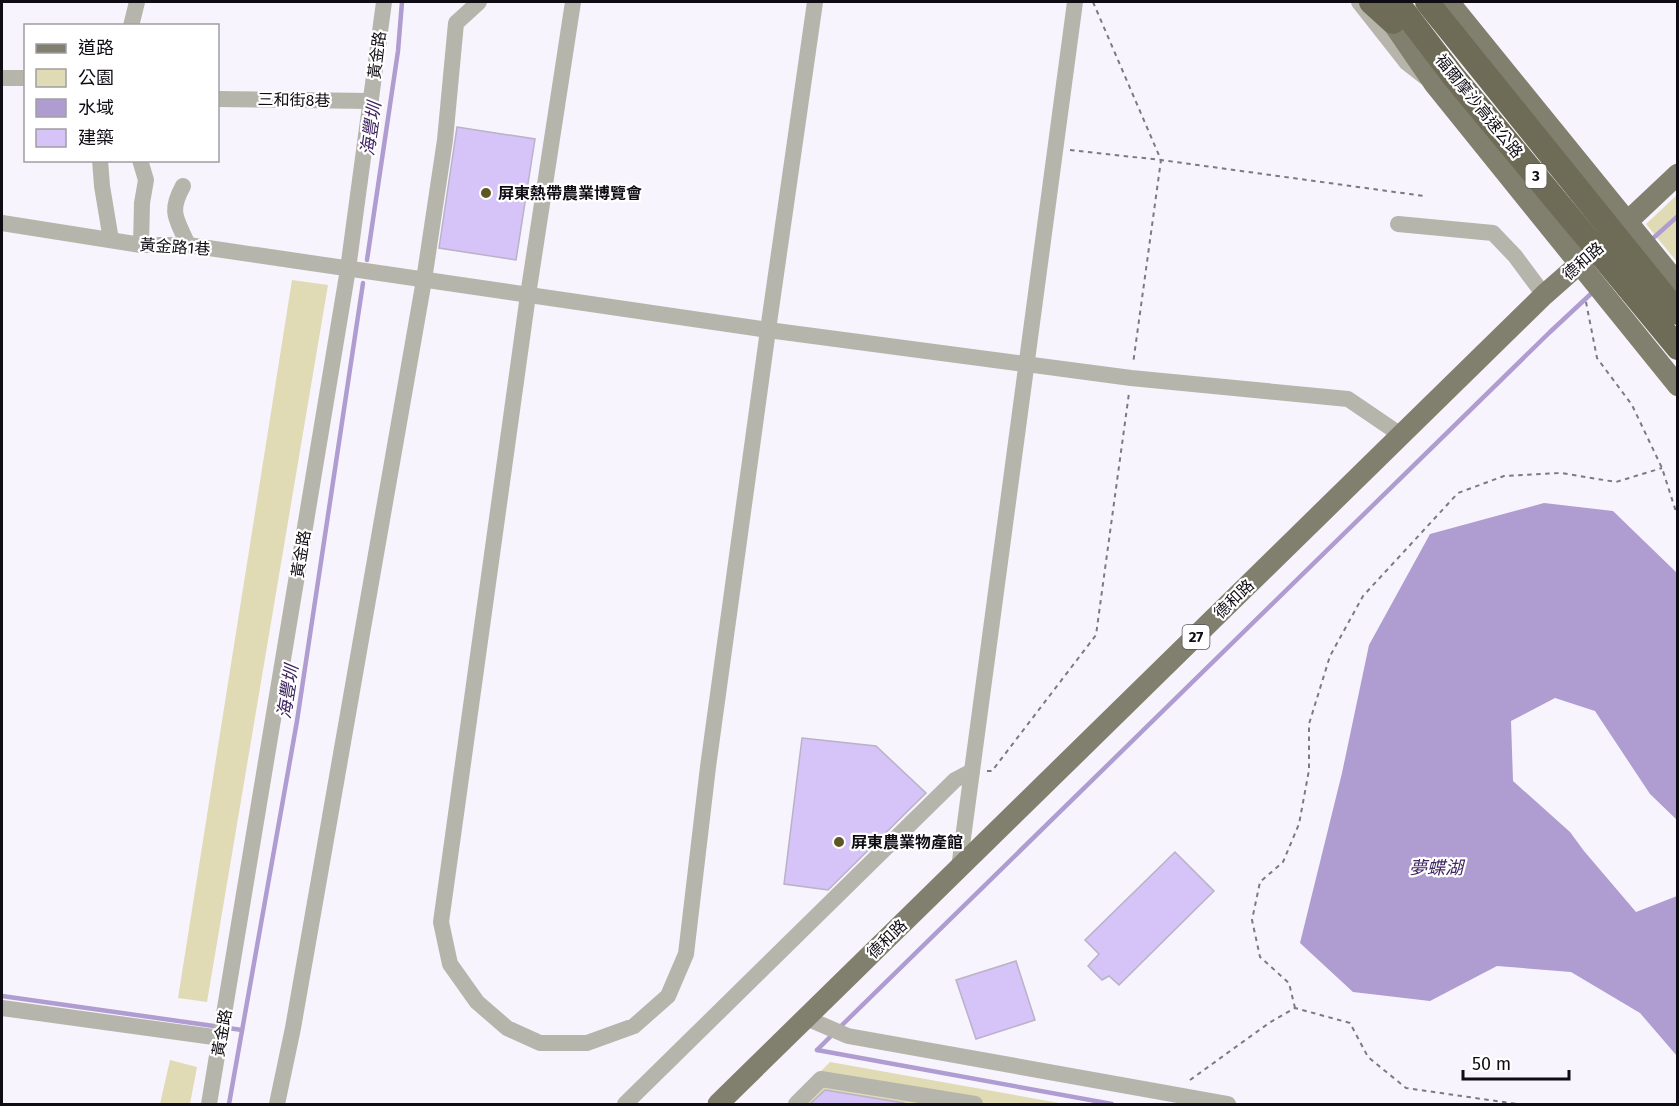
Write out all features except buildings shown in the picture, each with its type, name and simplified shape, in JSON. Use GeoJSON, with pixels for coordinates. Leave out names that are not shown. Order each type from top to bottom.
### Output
{"type":"FeatureCollection","features":[{"type":"Feature","properties":{"kind":"highway","name":"福爾摩沙高速公路"},"geometry":{"type":"LineString","coordinates":[[1371,2],[1395,12],[1454,77],[1677,348]]}},
{"type":"Feature","properties":{"kind":"highway","name":"福爾摩沙高速公路"},"geometry":{"type":"LineString","coordinates":[[1427,2],[1677,313]]}},
{"type":"Feature","properties":{"kind":"main road"},"geometry":{"type":"LineString","coordinates":[[1378,2],[1395,12],[1435,85],[1677,386]]}},
{"type":"Feature","properties":{"kind":"main road"},"geometry":{"type":"LineString","coordinates":[[1451,2],[1677,284]]}},
{"type":"Feature","properties":{"kind":"main road","name":"德和路"},"geometry":{"type":"LineString","coordinates":[[718,1104],[1544,295],[1628,222],[1677,174]]}},
{"type":"Feature","properties":{"kind":"street"},"geometry":{"type":"LineString","coordinates":[[131,24],[136,2]]}},
{"type":"Feature","properties":{"kind":"street","name":"黃金路"},"geometry":{"type":"LineString","coordinates":[[209,1104],[348,269],[384,2]]}},
{"type":"Feature","properties":{"kind":"street"},"geometry":{"type":"LineString","coordinates":[[277,1104],[293,1028],[424,280],[445,140],[456,22],[479,2]]}},
{"type":"Feature","properties":{"kind":"street"},"geometry":{"type":"LineString","coordinates":[[573,2],[528,295],[441,922],[450,964],[477,1002],[507,1029],[540,1043],[587,1043],[634,1026],[668,996],[686,954],[708,767],[815,2]]}},
{"type":"Feature","properties":{"kind":"street"},"geometry":{"type":"LineString","coordinates":[[959,868],[1075,2]]}},
{"type":"Feature","properties":{"kind":"street"},"geometry":{"type":"LineString","coordinates":[[1359,2],[1407,63],[1435,85]]}},
{"type":"Feature","properties":{"kind":"street"},"geometry":{"type":"LineString","coordinates":[[2,78],[24,78]]}},
{"type":"Feature","properties":{"kind":"street","name":"三和街8巷"},"geometry":{"type":"LineString","coordinates":[[219,99],[371,101]]}},
{"type":"Feature","properties":{"kind":"street"},"geometry":{"type":"LineString","coordinates":[[100,162],[111,240]]}},
{"type":"Feature","properties":{"kind":"street"},"geometry":{"type":"LineString","coordinates":[[141,162],[146,180],[142,203],[141,245]]}},
{"type":"Feature","properties":{"kind":"street"},"geometry":{"type":"LineString","coordinates":[[183,186],[176,200],[174,212],[188,245]]}},
{"type":"Feature","properties":{"kind":"street","name":"黃金路1巷"},"geometry":{"type":"LineString","coordinates":[[2,223],[141,245],[188,245],[768,330],[1131,378],[1348,399],[1401,435]]}},
{"type":"Feature","properties":{"kind":"street"},"geometry":{"type":"LineString","coordinates":[[1398,224],[1493,233],[1515,256],[1544,295]]}},
{"type":"Feature","properties":{"kind":"street"},"geometry":{"type":"LineString","coordinates":[[626,1104],[955,780],[972,771]]}},
{"type":"Feature","properties":{"kind":"street"},"geometry":{"type":"LineString","coordinates":[[2,1008],[221,1038]]}},
{"type":"Feature","properties":{"kind":"street"},"geometry":{"type":"LineString","coordinates":[[806,1018],[848,1036],[1228,1104]]}},
{"type":"Feature","properties":{"kind":"street"},"geometry":{"type":"LineString","coordinates":[[796,1104],[821,1079],[975,1104]]}},
{"type":"Feature","properties":{"kind":"path"},"geometry":{"type":"LineString","coordinates":[[972,771],[992,771],[1096,635],[1161,160],[1093,2]]}},
{"type":"Feature","properties":{"kind":"path"},"geometry":{"type":"LineString","coordinates":[[1055,149],[1161,160],[1424,196]]}},
{"type":"Feature","properties":{"kind":"path"},"geometry":{"type":"LineString","coordinates":[[1585,295],[1597,358],[1632,405],[1662,468],[1677,518]]}},
{"type":"Feature","properties":{"kind":"path"},"geometry":{"type":"LineString","coordinates":[[1295,1008],[1289,983],[1260,957],[1252,920],[1260,882],[1283,862],[1299,824],[1309,770],[1309,724],[1330,656],[1363,596],[1458,494],[1504,476],[1562,473],[1616,482],[1662,468]]}},
{"type":"Feature","properties":{"kind":"path"},"geometry":{"type":"LineString","coordinates":[[1172,1094],[1269,1023],[1295,1008],[1350,1023],[1368,1057],[1406,1088],[1517,1104]]}},
{"type":"Feature","properties":{"kind":"green space"},"geometry":{"type":"Polygon","coordinates":[[[1677,195],[1677,262],[1646,224],[1677,195]]]}},
{"type":"Feature","properties":{"kind":"green space"},"geometry":{"type":"Polygon","coordinates":[[[292,280],[328,285],[207,1002],[178,998],[292,280]]]}},
{"type":"Feature","properties":{"kind":"green space"},"geometry":{"type":"Polygon","coordinates":[[[170,1060],[197,1067],[190,1104],[160,1104],[170,1060]]]}},
{"type":"Feature","properties":{"kind":"green space"},"geometry":{"type":"Polygon","coordinates":[[[830,1062],[1065,1104],[788,1104],[830,1062]]]}},
{"type":"Feature","properties":{"kind":"water","name":"夢蝶湖"},"geometry":{"type":"Polygon","coordinates":[[[1544,503],[1613,511],[1677,573],[1677,820],[1650,794],[1595,711],[1555,698],[1511,721],[1513,781],[1570,832],[1636,912],[1677,896],[1677,1056],[1640,1013],[1571,972],[1497,966],[1430,1001],[1353,992],[1300,943],[1342,773],[1369,645],[1430,534],[1544,503]]]}},
{"type":"Feature","properties":{"kind":"waterway","name":"海豐圳"},"geometry":{"type":"LineString","coordinates":[[367,260],[398,51],[402,2]]}},
{"type":"Feature","properties":{"kind":"waterway"},"geometry":{"type":"LineString","coordinates":[[1650,241],[1678,216]]}},
{"type":"Feature","properties":{"kind":"waterway","name":"海豐圳"},"geometry":{"type":"LineString","coordinates":[[229,1104],[297,721],[363,283]]}},
{"type":"Feature","properties":{"kind":"waterway"},"geometry":{"type":"LineString","coordinates":[[838,1029],[1594,291]]}},
{"type":"Feature","properties":{"kind":"waterway"},"geometry":{"type":"LineString","coordinates":[[2,996],[242,1030]]}},
{"type":"Feature","properties":{"kind":"waterway"},"geometry":{"type":"LineString","coordinates":[[817,1050],[832,1035]]}},
{"type":"Feature","properties":{"kind":"waterway"},"geometry":{"type":"LineString","coordinates":[[817,1050],[1112,1104]]}},
{"type":"Feature","properties":{"kind":"place","name":"屏東熱帶農業博覽會"},"geometry":{"type":"Point","coordinates":[486,193]}},
{"type":"Feature","properties":{"kind":"place","name":"屏東農業物產館"},"geometry":{"type":"Point","coordinates":[839,842]}}]}
